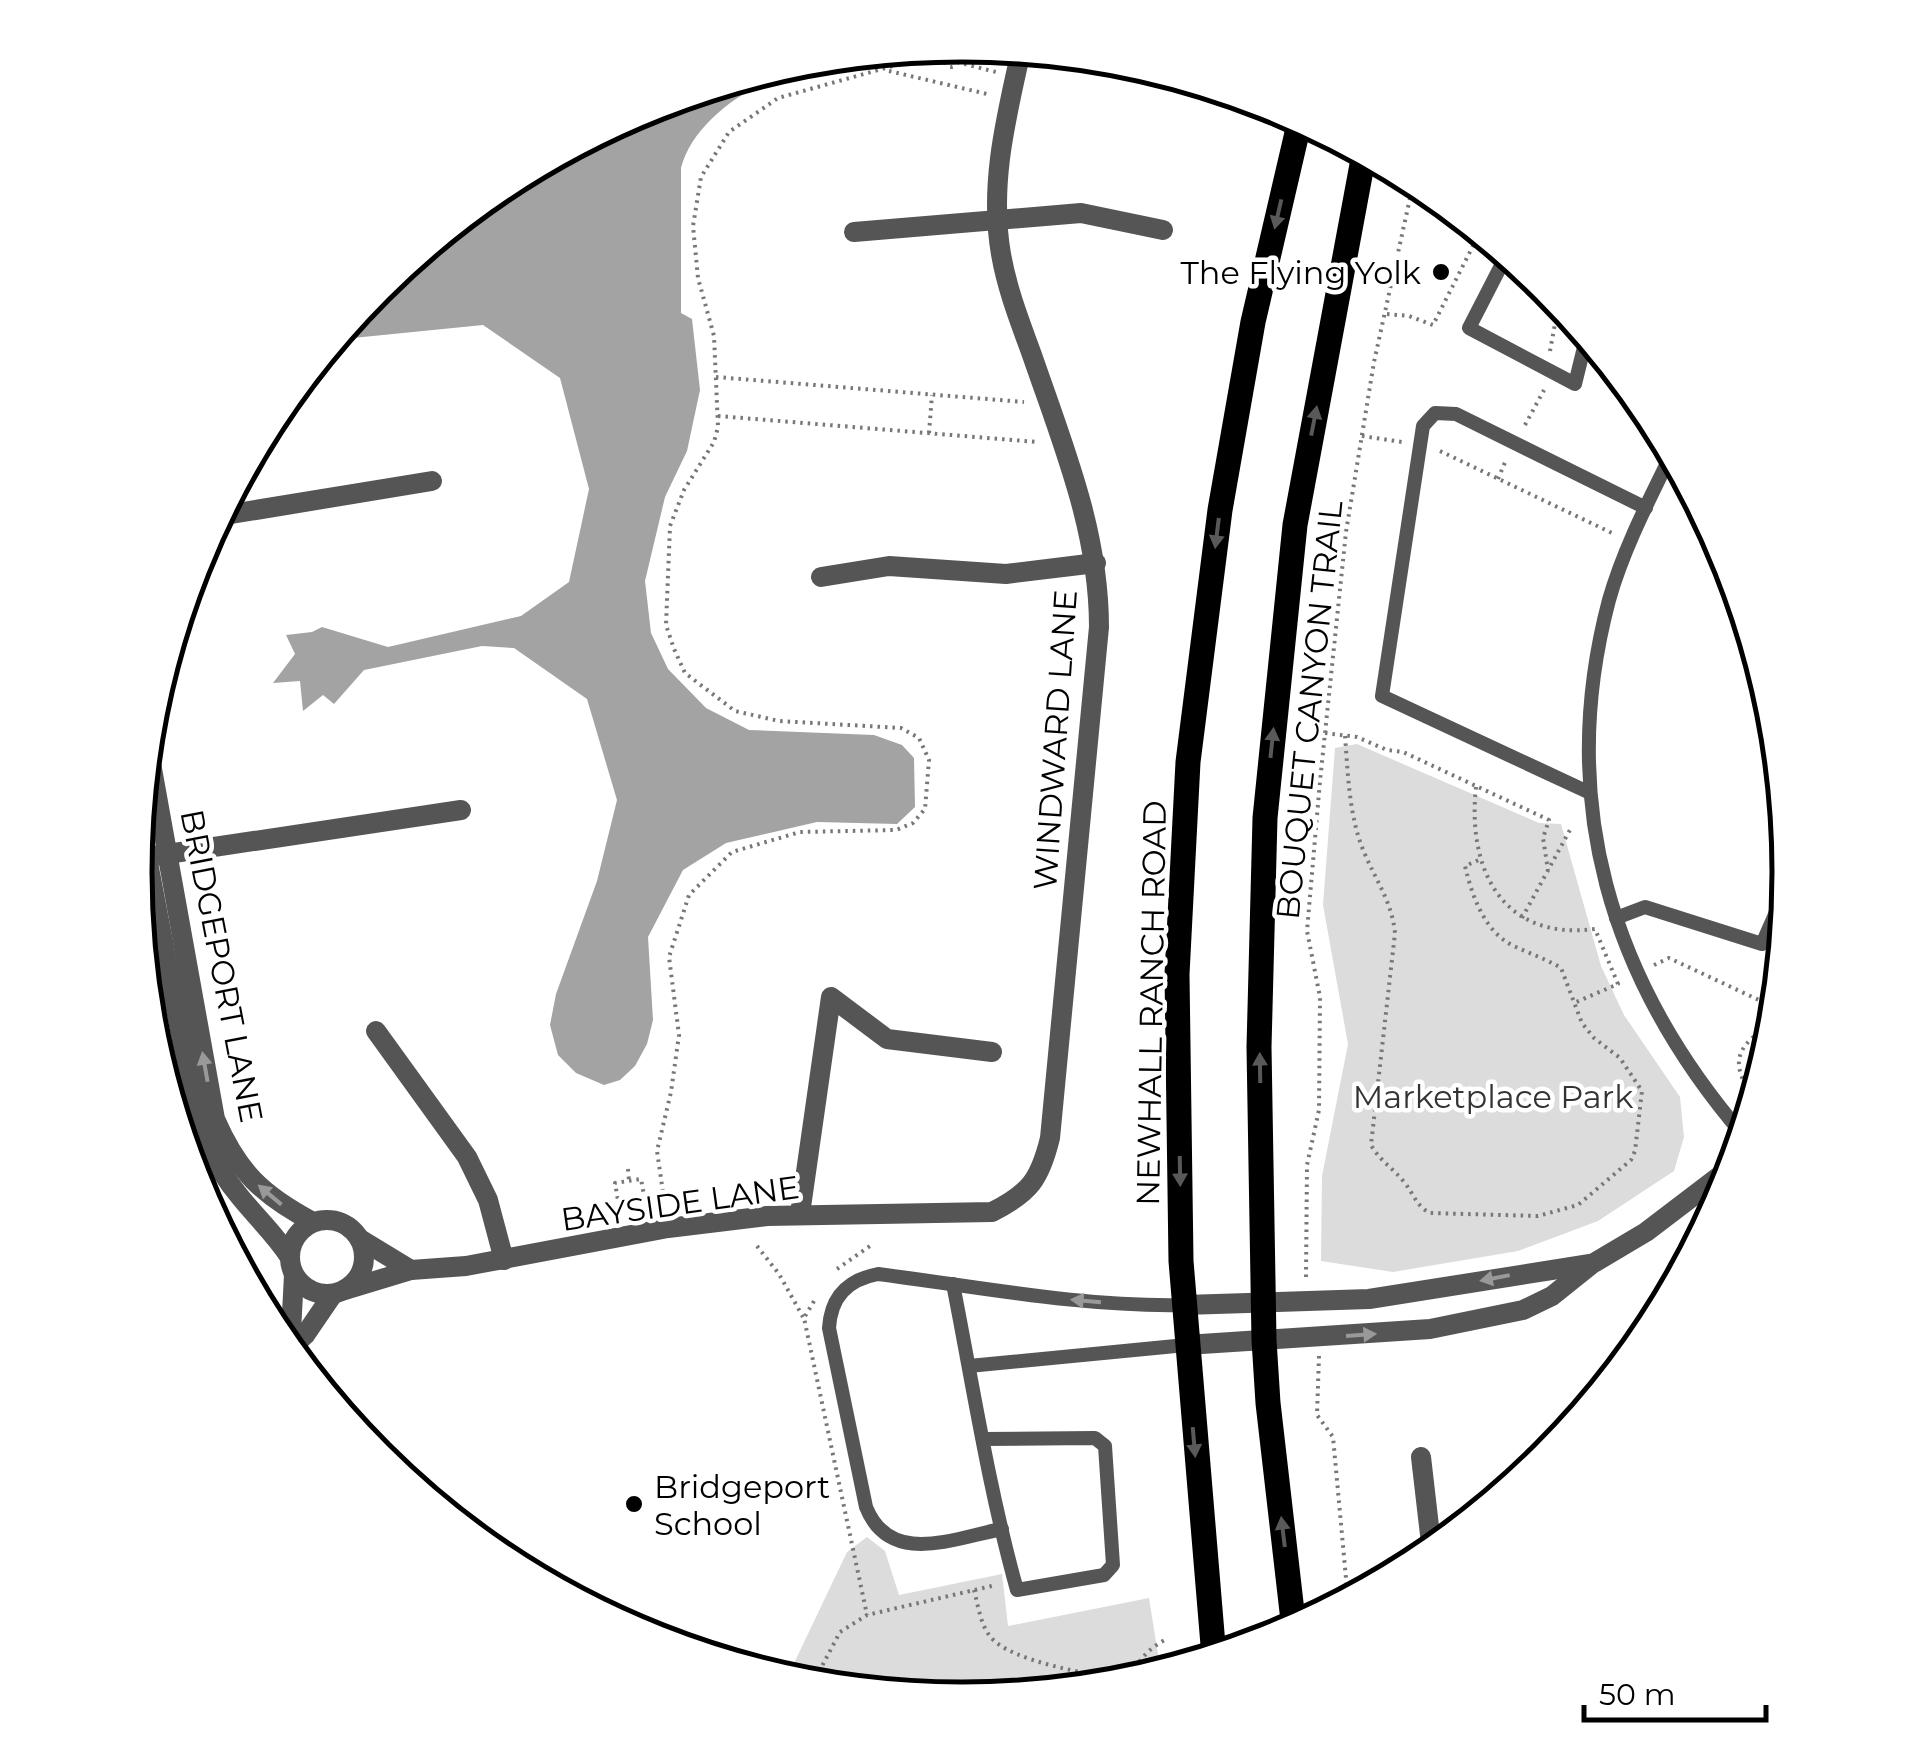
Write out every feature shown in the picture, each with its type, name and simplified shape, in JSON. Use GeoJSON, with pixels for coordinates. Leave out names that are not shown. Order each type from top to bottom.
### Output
{"type":"FeatureCollection","features":[{"type":"Feature","properties":{"kind":"main road","name":"NEWHALL RANCH ROAD"},"geometry":{"type":"LineString","coordinates":[[1213,1643],[1184,1305],[1177,974],[1188,762],[1226,472],[1253,322],[1296,135]]}},
{"type":"Feature","properties":{"kind":"main road"},"geometry":{"type":"LineString","coordinates":[[1292,1612],[1264,1340],[1260,1048],[1265,818],[1294,524],[1361,168]]}},
{"type":"Feature","properties":{"kind":"street","name":"WINDWARD LANE"},"geometry":{"type":"LineString","coordinates":[[1016,1200],[1032,1186],[1043,1167],[1050,1138],[1099,627],[1096,563],[1084,508],[1009,288],[996,219],[997,174],[1018,64]]}},
{"type":"Feature","properties":{"kind":"street"},"geometry":{"type":"LineString","coordinates":[[854,232],[1081,214],[1163,230]]}},
{"type":"Feature","properties":{"kind":"street"},"geometry":{"type":"LineString","coordinates":[[237,513],[432,481]]}},
{"type":"Feature","properties":{"kind":"street"},"geometry":{"type":"LineString","coordinates":[[821,577],[890,566],[1006,574],[1096,563]]}},
{"type":"Feature","properties":{"kind":"street"},"geometry":{"type":"LineString","coordinates":[[158,856],[460,810]]}},
{"type":"Feature","properties":{"kind":"street","name":"BRIDGEPORT LANE"},"geometry":{"type":"LineString","coordinates":[[154,815],[196,1114],[209,1149],[236,1193],[292,1266]]}},
{"type":"Feature","properties":{"kind":"street","name":"BRIDGEPORT LANE"},"geometry":{"type":"LineString","coordinates":[[153,846],[215,1119],[235,1159],[272,1200],[312,1222]]}},
{"type":"Feature","properties":{"kind":"street"},"geometry":{"type":"LineString","coordinates":[[800,1214],[831,997],[887,1039],[992,1052]]}},
{"type":"Feature","properties":{"kind":"street"},"geometry":{"type":"LineString","coordinates":[[376,1031],[467,1158],[488,1200],[504,1260]]}},
{"type":"Feature","properties":{"kind":"street"},"geometry":{"type":"LineString","coordinates":[[1186,1345],[1430,1329],[1498,1317],[1552,1296],[1709,1184]]}},
{"type":"Feature","properties":{"kind":"street","name":"BAYSIDE LANE"},"geometry":{"type":"LineString","coordinates":[[339,1292],[411,1270],[504,1260],[668,1228],[800,1214],[992,1212],[1016,1200]]}},
{"type":"Feature","properties":{"kind":"street"},"geometry":{"type":"LineString","coordinates":[[291,1325],[296,1235],[312,1222],[345,1223],[360,1239],[411,1270]]}},
{"type":"Feature","properties":{"kind":"street"},"geometry":{"type":"LineString","coordinates":[[300,1339],[339,1292],[361,1273],[364,1250],[360,1239]]}},
{"type":"Feature","properties":{"kind":"street"},"geometry":{"type":"LineString","coordinates":[[1184,1305],[1369,1299],[1592,1264]]}},
{"type":"Feature","properties":{"kind":"street"},"geometry":{"type":"LineString","coordinates":[[292,1266],[311,1291],[339,1292]]}},
{"type":"Feature","properties":{"kind":"street"},"geometry":{"type":"LineString","coordinates":[[1422,1457],[1430,1533]]}},
{"type":"Feature","properties":{"kind":"lane"},"geometry":{"type":"LineString","coordinates":[[1500,268],[1469,328],[1575,384],[1582,352]]}},
{"type":"Feature","properties":{"kind":"lane"},"geometry":{"type":"LineString","coordinates":[[1588,792],[1382,696],[1423,426],[1435,414],[1456,414],[1646,508]]}},
{"type":"Feature","properties":{"kind":"lane"},"geometry":{"type":"LineString","coordinates":[[1664,470],[1610,598],[1590,720],[1588,792],[1600,862],[1637,975],[1676,1044],[1733,1121]]}},
{"type":"Feature","properties":{"kind":"lane"},"geometry":{"type":"LineString","coordinates":[[1616,918],[1645,908],[1762,944],[1770,926]]}},
{"type":"Feature","properties":{"kind":"lane"},"geometry":{"type":"LineString","coordinates":[[1002,1528],[909,1544],[881,1533],[866,1508],[829,1328],[830,1312],[837,1297],[862,1277],[878,1274],[1040,1298],[1136,1306],[1184,1305]]}},
{"type":"Feature","properties":{"kind":"lane"},"geometry":{"type":"LineString","coordinates":[[953,1284],[969,1366],[1002,1528],[1017,1590],[1104,1575],[1113,1565],[1105,1446],[1095,1438],[984,1439]]}},
{"type":"Feature","properties":{"kind":"lane"},"geometry":{"type":"LineString","coordinates":[[969,1366],[1186,1345]]}},
{"type":"Feature","properties":{"kind":"path"},"geometry":{"type":"LineString","coordinates":[[946,63],[954,67],[957,62]]}},
{"type":"Feature","properties":{"kind":"path"},"geometry":{"type":"LineString","coordinates":[[958,62],[1015,78]]}},
{"type":"Feature","properties":{"kind":"path"},"geometry":{"type":"LineString","coordinates":[[664,1199],[657,1151],[679,1035],[669,957],[688,895],[732,852],[800,832],[896,830],[914,823],[925,809],[928,760],[919,738],[900,728],[780,721],[734,711],[685,673],[666,625],[670,526],[684,490],[714,442],[718,416],[714,336],[698,278],[693,226],[702,177],[729,132],[778,98],[895,65]]}},
{"type":"Feature","properties":{"kind":"path"},"geometry":{"type":"LineString","coordinates":[[884,70],[1010,100]]}},
{"type":"Feature","properties":{"kind":"path","name":"BOUQUET CANYON TRAIL"},"geometry":{"type":"LineString","coordinates":[[1311,1302],[1304,1269],[1308,1240],[1306,1165],[1319,1110],[1320,997],[1307,930],[1346,532],[1410,198]]}},
{"type":"Feature","properties":{"kind":"path"},"geometry":{"type":"LineString","coordinates":[[1386,314],[1408,316],[1433,325],[1473,245]]}},
{"type":"Feature","properties":{"kind":"path"},"geometry":{"type":"LineString","coordinates":[[1498,479],[1546,386],[1556,322]]}},
{"type":"Feature","properties":{"kind":"path"},"geometry":{"type":"LineString","coordinates":[[716,378],[1049,404]]}},
{"type":"Feature","properties":{"kind":"path"},"geometry":{"type":"LineString","coordinates":[[929,433],[932,395]]}},
{"type":"Feature","properties":{"kind":"path"},"geometry":{"type":"LineString","coordinates":[[718,416],[1062,444]]}},
{"type":"Feature","properties":{"kind":"path"},"geometry":{"type":"LineString","coordinates":[[1362,436],[1420,444],[1614,534]]}},
{"type":"Feature","properties":{"kind":"path"},"geometry":{"type":"LineString","coordinates":[[1325,733],[1403,752],[1549,820],[1542,838],[1548,870]]}},
{"type":"Feature","properties":{"kind":"path"},"geometry":{"type":"LineString","coordinates":[[1344,736],[1355,825],[1393,911],[1395,933],[1371,1145],[1380,1162],[1407,1186],[1419,1208],[1430,1213],[1538,1216],[1578,1205],[1631,1160],[1642,1091],[1620,1058],[1594,1038],[1572,1003],[1568,979],[1561,968],[1512,946],[1496,934],[1470,888],[1465,866],[1482,859]]}},
{"type":"Feature","properties":{"kind":"path"},"geometry":{"type":"LineString","coordinates":[[1476,787],[1473,816],[1482,859],[1490,884],[1506,906],[1550,930],[1595,928],[1618,984],[1572,1003]]}},
{"type":"Feature","properties":{"kind":"path"},"geometry":{"type":"LineString","coordinates":[[1522,918],[1572,828]]}},
{"type":"Feature","properties":{"kind":"path"},"geometry":{"type":"LineString","coordinates":[[1654,965],[1669,958],[1761,1001]]}},
{"type":"Feature","properties":{"kind":"path"},"geometry":{"type":"LineString","coordinates":[[1745,1080],[1740,1055],[1756,1033]]}},
{"type":"Feature","properties":{"kind":"path"},"geometry":{"type":"LineString","coordinates":[[628,1169],[630,1181]]}},
{"type":"Feature","properties":{"kind":"path"},"geometry":{"type":"LineString","coordinates":[[619,1206],[615,1183],[641,1179],[645,1201]]}},
{"type":"Feature","properties":{"kind":"path"},"geometry":{"type":"LineString","coordinates":[[757,1246],[779,1274],[804,1318]]}},
{"type":"Feature","properties":{"kind":"path"},"geometry":{"type":"LineString","coordinates":[[1316,1338],[1321,1371],[1316,1388],[1318,1414],[1332,1438],[1347,1585]]}},
{"type":"Feature","properties":{"kind":"path"},"geometry":{"type":"LineString","coordinates":[[820,1670],[840,1632],[867,1615],[1015,1581]]}},
{"type":"Feature","properties":{"kind":"path"},"geometry":{"type":"LineString","coordinates":[[974,1590],[983,1625],[1004,1650],[1027,1660],[1087,1673]]}},
{"type":"Feature","properties":{"kind":"path"},"geometry":{"type":"LineString","coordinates":[[1139,1663],[1167,1640]]}},
{"type":"Feature","properties":{"kind":"green space","name":"Marketplace Park"},"geometry":{"type":"Polygon","coordinates":[[[1357,744],[1539,823],[1561,824],[1601,966],[1624,1015],[1680,1097],[1684,1137],[1674,1171],[1598,1221],[1518,1251],[1393,1272],[1321,1261],[1322,1176],[1348,1044],[1323,905],[1335,748],[1357,744]]]}},
{"type":"Feature","properties":{"kind":"green space"},"geometry":{"type":"Polygon","coordinates":[[[867,1537],[885,1551],[899,1595],[1002,1574],[1008,1626],[1149,1598],[1159,1658],[1068,1676],[962,1682],[856,1676],[793,1665],[847,1552],[867,1537]]]}},
{"type":"Feature","properties":{"kind":"shaded area"},"geometry":{"type":"Polygon","coordinates":[[[747,92],[705,126],[690,146],[681,168],[681,313],[692,319],[700,390],[687,451],[665,497],[645,581],[651,633],[668,669],[706,708],[749,730],[874,735],[902,745],[914,758],[915,807],[897,824],[817,822],[726,843],[683,870],[648,937],[653,1020],[647,1044],[635,1066],[620,1080],[604,1085],[576,1073],[558,1055],[550,1025],[556,994],[597,881],[617,800],[587,699],[514,648],[482,646],[364,670],[334,704],[323,695],[303,711],[300,681],[273,683],[295,654],[286,635],[322,627],[388,647],[521,616],[569,582],[589,489],[560,378],[483,325],[353,338],[428,264],[512,199],[557,171],[652,124],[747,92]]]}},
{"type":"Feature","properties":{"kind":"place","name":"The Flying Yolk"},"geometry":{"type":"Point","coordinates":[1441,272]}},
{"type":"Feature","properties":{"kind":"place","name":"Bridgeport School"},"geometry":{"type":"Point","coordinates":[634,1504]}}]}
